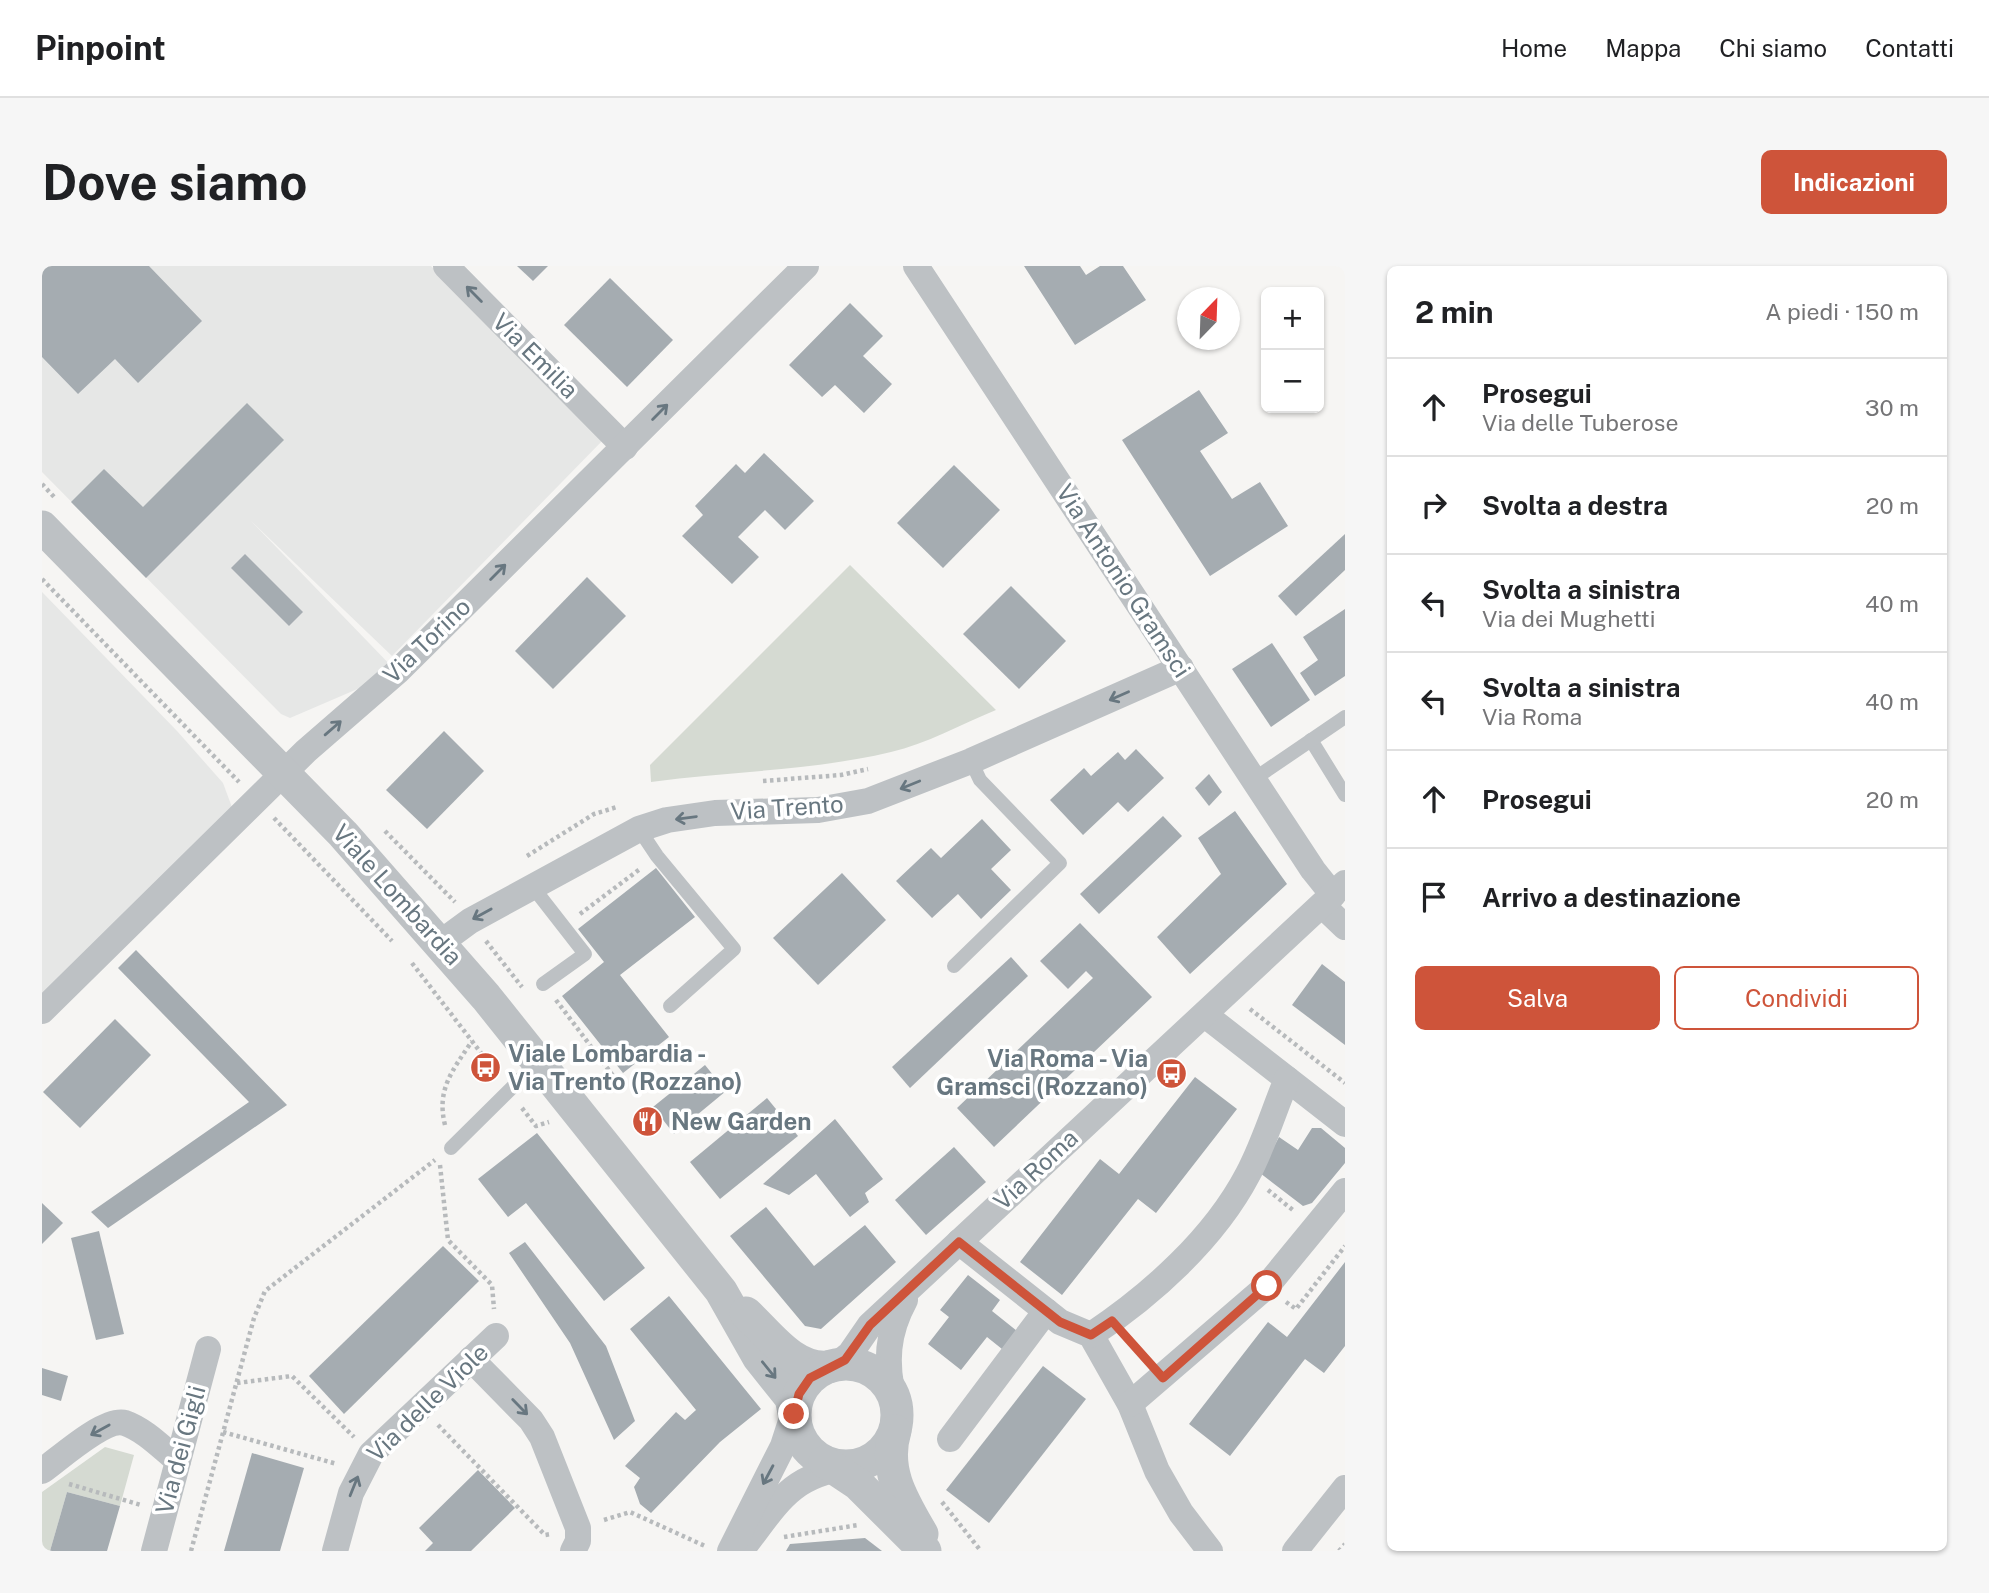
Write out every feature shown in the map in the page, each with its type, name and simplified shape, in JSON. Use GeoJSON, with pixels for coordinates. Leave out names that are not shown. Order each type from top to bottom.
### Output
{"type":"FeatureCollection","features":[{"type":"Feature","properties":{"kind":"street","name":"Via Emilia"},"geometry":{"type":"LineString","coordinates":[[446,266],[625,447]]}},
{"type":"Feature","properties":{"kind":"street","name":"Via Torino"},"geometry":{"type":"LineString","coordinates":[[42,1012],[283,774],[397,672],[806,266]]}},
{"type":"Feature","properties":{"kind":"street","name":"Via Antonio Gramsci"},"geometry":{"type":"LineString","coordinates":[[916,266],[1254,779],[1334,894],[1345,927]]}},
{"type":"Feature","properties":{"kind":"street","name":"Viale Lombardia"},"geometry":{"type":"LineString","coordinates":[[42,527],[343,834],[440,943],[539,1061],[721,1291],[759,1358],[790,1398],[794,1412]]}},
{"type":"Feature","properties":{"kind":"street","name":"Via Trento"},"geometry":{"type":"LineString","coordinates":[[440,943],[470,920],[639,829],[667,820],[715,813],[842,807],[897,790],[971,761],[1181,668]]}},
{"type":"Feature","properties":{"kind":"street","name":"Via Roma"},"geometry":{"type":"LineString","coordinates":[[832,1366],[850,1354],[870,1325],[959,1242],[1214,1022],[1334,894]]}},
{"type":"Feature","properties":{"kind":"street"},"geometry":{"type":"LineString","coordinates":[[1214,1022],[1345,1124]]}},
{"type":"Feature","properties":{"kind":"street"},"geometry":{"type":"LineString","coordinates":[[959,1242],[1060,1322],[1101,1328],[1194,1248],[1222,1214],[1248,1174],[1287,1079]]}},
{"type":"Feature","properties":{"kind":"street"},"geometry":{"type":"LineString","coordinates":[[1130,1404],[1267,1286],[1345,1191]]}},
{"type":"Feature","properties":{"kind":"street","name":"Via Roma"},"geometry":{"type":"LineString","coordinates":[[894,1399],[888,1363],[890,1338],[894,1320],[912,1286]]}},
{"type":"Feature","properties":{"kind":"street","name":"Viale Lombardia"},"geometry":{"type":"LineString","coordinates":[[721,1291],[790,1355],[809,1365],[832,1366]]}},
{"type":"Feature","properties":{"kind":"street"},"geometry":{"type":"LineString","coordinates":[[950,1439],[1046,1311]]}},
{"type":"Feature","properties":{"kind":"street"},"geometry":{"type":"LineString","coordinates":[[1101,1328],[1157,1471],[1181,1513],[1210,1551]]}},
{"type":"Feature","properties":{"kind":"street","name":"Via delle Viole"},"geometry":{"type":"LineString","coordinates":[[335,1551],[366,1462],[496,1336]]}},
{"type":"Feature","properties":{"kind":"street","name":"Via dei Gigli"},"geometry":{"type":"LineString","coordinates":[[154,1551],[208,1349]]}},
{"type":"Feature","properties":{"kind":"street"},"geometry":{"type":"LineString","coordinates":[[471,1359],[531,1420],[542,1437],[578,1528],[578,1541],[573,1551]]}},
{"type":"Feature","properties":{"kind":"street"},"geometry":{"type":"LineString","coordinates":[[730,1551],[783,1446],[804,1385],[832,1366],[855,1364],[873,1371],[886,1383],[894,1399],[897,1411],[890,1454],[894,1479],[932,1551]]}},
{"type":"Feature","properties":{"kind":"street"},"geometry":{"type":"LineString","coordinates":[[794,1412],[802,1443],[839,1466],[925,1551]]}},
{"type":"Feature","properties":{"kind":"street"},"geometry":{"type":"LineString","coordinates":[[44,1470],[104,1426],[122,1422],[143,1432],[178,1461]]}},
{"type":"Feature","properties":{"kind":"street"},"geometry":{"type":"LineString","coordinates":[[741,1551],[794,1487],[814,1474],[878,1456],[895,1431]]}},
{"type":"Feature","properties":{"kind":"street"},"geometry":{"type":"LineString","coordinates":[[1295,1551],[1345,1488]]}},
{"type":"Feature","properties":{"kind":"lane"},"geometry":{"type":"LineString","coordinates":[[1254,779],[1345,717]]}},
{"type":"Feature","properties":{"kind":"lane"},"geometry":{"type":"LineString","coordinates":[[1311,740],[1345,795]]}},
{"type":"Feature","properties":{"kind":"lane"},"geometry":{"type":"LineString","coordinates":[[954,966],[1060,863],[980,780],[971,761]]}},
{"type":"Feature","properties":{"kind":"lane"},"geometry":{"type":"LineString","coordinates":[[639,829],[657,856],[734,949],[670,1006]]}},
{"type":"Feature","properties":{"kind":"lane"},"geometry":{"type":"LineString","coordinates":[[532,886],[585,954],[543,984]]}},
{"type":"Feature","properties":{"kind":"lane"},"geometry":{"type":"LineString","coordinates":[[451,1147],[539,1061]]}},
{"type":"Feature","properties":{"kind":"path"},"geometry":{"type":"LineString","coordinates":[[42,579],[398,947]]}},
{"type":"Feature","properties":{"kind":"path"},"geometry":{"type":"LineString","coordinates":[[757,782],[841,775],[875,768]]}},
{"type":"Feature","properties":{"kind":"path"},"geometry":{"type":"LineString","coordinates":[[524,858],[594,814],[620,806]]}},
{"type":"Feature","properties":{"kind":"path"},"geometry":{"type":"LineString","coordinates":[[563,928],[639,870]]}},
{"type":"Feature","properties":{"kind":"path"},"geometry":{"type":"LineString","coordinates":[[448,905],[466,893]]}},
{"type":"Feature","properties":{"kind":"path"},"geometry":{"type":"LineString","coordinates":[[405,956],[536,1126],[556,1119]]}},
{"type":"Feature","properties":{"kind":"path"},"geometry":{"type":"LineString","coordinates":[[543,984],[614,1077],[599,1087]]}},
{"type":"Feature","properties":{"kind":"path"},"geometry":{"type":"LineString","coordinates":[[1214,1022],[1245,1005],[1345,1083]]}},
{"type":"Feature","properties":{"kind":"path"},"geometry":{"type":"LineString","coordinates":[[451,1147],[441,1108],[444,1082],[472,1041]]}},
{"type":"Feature","properties":{"kind":"path"},"geometry":{"type":"LineString","coordinates":[[191,1551],[236,1383],[265,1290],[439,1157],[448,1240],[492,1285],[496,1336]]}},
{"type":"Feature","properties":{"kind":"path"},"geometry":{"type":"LineString","coordinates":[[1279,1298],[1296,1310],[1345,1246]]}},
{"type":"Feature","properties":{"kind":"path"},"geometry":{"type":"LineString","coordinates":[[1101,1328],[1163,1378]]}},
{"type":"Feature","properties":{"kind":"path"},"geometry":{"type":"LineString","coordinates":[[236,1383],[292,1376],[366,1462]]}},
{"type":"Feature","properties":{"kind":"path"},"geometry":{"type":"LineString","coordinates":[[223,1432],[366,1462]]}},
{"type":"Feature","properties":{"kind":"path"},"geometry":{"type":"LineString","coordinates":[[44,1470],[58,1480],[164,1512]]}},
{"type":"Feature","properties":{"kind":"path"},"geometry":{"type":"LineString","coordinates":[[938,1497],[981,1551]]}},
{"type":"Feature","properties":{"kind":"path"},"geometry":{"type":"LineString","coordinates":[[773,1539],[862,1525]]}},
{"type":"Feature","properties":{"kind":"path"},"geometry":{"type":"LineString","coordinates":[[1339,1551],[1345,1544]]}},
{"type":"Feature","properties":{"kind":"shaded area"},"geometry":{"type":"Polygon","coordinates":[[[42,266],[431,266],[604,439],[392,656],[251,521],[397,672],[290,718],[281,714],[42,472],[42,266]]]}},
{"type":"Feature","properties":{"kind":"shaded area"},"geometry":{"type":"Polygon","coordinates":[[[850,565],[996,710],[917,744],[891,752],[801,767],[651,782],[650,765],[850,565]]]}},
{"type":"Feature","properties":{"kind":"shaded area"},"geometry":{"type":"Polygon","coordinates":[[[42,592],[177,731],[223,783],[233,810],[42,997],[42,592]]]}},
{"type":"Feature","properties":{"kind":"shaded area"},"geometry":{"type":"Polygon","coordinates":[[[105,1447],[134,1455],[120,1506],[67,1492],[50,1551],[42,1551],[42,1492],[105,1447]]]}},
{"type":"Feature","properties":{"kind":"building"},"geometry":{"type":"Polygon","coordinates":[[[42,266],[149,266],[202,321],[138,383],[115,359],[78,394],[42,357],[42,266]]]}},
{"type":"Feature","properties":{"kind":"building"},"geometry":{"type":"Polygon","coordinates":[[[517,266],[548,266],[533,281],[517,266]]]}},
{"type":"Feature","properties":{"kind":"building"},"geometry":{"type":"Polygon","coordinates":[[[1024,266],[1080,266],[1086,275],[1100,266],[1123,266],[1146,300],[1075,345],[1024,266]]]}},
{"type":"Feature","properties":{"kind":"building"},"geometry":{"type":"Polygon","coordinates":[[[610,278],[673,340],[627,387],[564,325],[610,278]]]}},
{"type":"Feature","properties":{"kind":"building"},"geometry":{"type":"Polygon","coordinates":[[[850,303],[883,336],[863,356],[892,384],[864,413],[835,385],[822,397],[789,365],[850,303]]]}},
{"type":"Feature","properties":{"kind":"building"},"geometry":{"type":"Polygon","coordinates":[[[1199,390],[1228,433],[1200,451],[1232,499],[1260,482],[1288,526],[1210,576],[1122,440],[1199,390]]]}},
{"type":"Feature","properties":{"kind":"building"},"geometry":{"type":"Polygon","coordinates":[[[247,403],[284,440],[146,578],[71,502],[104,469],[143,507],[247,403]]]}},
{"type":"Feature","properties":{"kind":"building"},"geometry":{"type":"Polygon","coordinates":[[[764,453],[814,501],[785,530],[765,510],[738,537],[759,557],[732,584],[682,536],[703,515],[695,506],[736,464],[745,473],[764,453]]]}},
{"type":"Feature","properties":{"kind":"building"},"geometry":{"type":"Polygon","coordinates":[[[954,465],[1000,510],[943,568],[897,523],[954,465]]]}},
{"type":"Feature","properties":{"kind":"building"},"geometry":{"type":"Polygon","coordinates":[[[1345,534],[1345,570],[1296,616],[1278,596],[1345,534]]]}},
{"type":"Feature","properties":{"kind":"building"},"geometry":{"type":"Polygon","coordinates":[[[245,554],[303,612],[289,626],[231,568],[245,554]]]}},
{"type":"Feature","properties":{"kind":"building"},"geometry":{"type":"Polygon","coordinates":[[[587,577],[626,616],[553,689],[515,651],[587,577]]]}},
{"type":"Feature","properties":{"kind":"building"},"geometry":{"type":"Polygon","coordinates":[[[1011,586],[1066,641],[1019,689],[963,634],[1011,586]]]}},
{"type":"Feature","properties":{"kind":"building"},"geometry":{"type":"Polygon","coordinates":[[[1345,609],[1345,676],[1315,696],[1300,673],[1318,660],[1303,637],[1345,609]]]}},
{"type":"Feature","properties":{"kind":"building"},"geometry":{"type":"Polygon","coordinates":[[[1272,643],[1310,700],[1271,727],[1232,669],[1272,643]]]}},
{"type":"Feature","properties":{"kind":"building"},"geometry":{"type":"Polygon","coordinates":[[[444,731],[484,771],[427,829],[386,790],[444,731]]]}},
{"type":"Feature","properties":{"kind":"building"},"geometry":{"type":"Polygon","coordinates":[[[1136,749],[1164,778],[1128,812],[1118,802],[1083,835],[1050,800],[1084,768],[1091,776],[1118,752],[1125,760],[1136,749]]]}},
{"type":"Feature","properties":{"kind":"building"},"geometry":{"type":"Polygon","coordinates":[[[1209,774],[1222,792],[1209,806],[1195,788],[1209,774]]]}},
{"type":"Feature","properties":{"kind":"building"},"geometry":{"type":"Polygon","coordinates":[[[1235,811],[1287,884],[1190,974],[1157,937],[1221,874],[1198,838],[1235,811]]]}},
{"type":"Feature","properties":{"kind":"building"},"geometry":{"type":"Polygon","coordinates":[[[1163,816],[1182,836],[1099,914],[1080,894],[1163,816]]]}},
{"type":"Feature","properties":{"kind":"building"},"geometry":{"type":"Polygon","coordinates":[[[982,819],[1011,850],[991,869],[1011,890],[981,919],[958,894],[932,918],[896,881],[931,848],[941,858],[982,819]]]}},
{"type":"Feature","properties":{"kind":"building"},"geometry":{"type":"Polygon","coordinates":[[[656,868],[695,917],[620,975],[669,1037],[623,1073],[562,996],[604,962],[578,929],[656,868]]]}},
{"type":"Feature","properties":{"kind":"building"},"geometry":{"type":"Polygon","coordinates":[[[842,873],[886,920],[818,985],[773,938],[842,873]]]}},
{"type":"Feature","properties":{"kind":"building"},"geometry":{"type":"Polygon","coordinates":[[[1080,923],[1152,997],[994,1147],[957,1108],[1093,978],[1086,971],[1068,989],[1040,961],[1080,923]]]}},
{"type":"Feature","properties":{"kind":"building"},"geometry":{"type":"Polygon","coordinates":[[[136,950],[287,1105],[108,1228],[91,1212],[249,1102],[118,968],[136,950]]]}},
{"type":"Feature","properties":{"kind":"building"},"geometry":{"type":"Polygon","coordinates":[[[1011,957],[1028,976],[910,1088],[892,1067],[1011,957]]]}},
{"type":"Feature","properties":{"kind":"building"},"geometry":{"type":"Polygon","coordinates":[[[1322,964],[1345,982],[1345,1045],[1292,1005],[1322,964]]]}},
{"type":"Feature","properties":{"kind":"building"},"geometry":{"type":"Polygon","coordinates":[[[115,1019],[151,1055],[80,1128],[43,1092],[115,1019]]]}},
{"type":"Feature","properties":{"kind":"building"},"geometry":{"type":"Polygon","coordinates":[[[705,1065],[726,1091],[674,1134],[653,1107],[705,1065]]]}},
{"type":"Feature","properties":{"kind":"building"},"geometry":{"type":"Polygon","coordinates":[[[1195,1077],[1237,1109],[1156,1213],[1138,1199],[1062,1295],[1020,1262],[1100,1159],[1119,1174],[1195,1077]]]}},
{"type":"Feature","properties":{"kind":"building"},"geometry":{"type":"Polygon","coordinates":[[[767,1098],[798,1136],[720,1199],[690,1162],[767,1098]]]}},
{"type":"Feature","properties":{"kind":"building"},"geometry":{"type":"Polygon","coordinates":[[[835,1119],[883,1179],[865,1193],[869,1202],[850,1217],[816,1174],[789,1195],[763,1184],[835,1119]]]}},
{"type":"Feature","properties":{"kind":"building"},"geometry":{"type":"Polygon","coordinates":[[[1312,1128],[1321,1128],[1345,1148],[1345,1163],[1312,1203],[1303,1206],[1260,1173],[1279,1137],[1298,1150],[1312,1128]]]}},
{"type":"Feature","properties":{"kind":"building"},"geometry":{"type":"Polygon","coordinates":[[[537,1133],[645,1268],[604,1301],[526,1203],[508,1217],[478,1179],[537,1133]]]}},
{"type":"Feature","properties":{"kind":"building"},"geometry":{"type":"Polygon","coordinates":[[[954,1147],[986,1182],[926,1235],[895,1200],[954,1147]]]}},
{"type":"Feature","properties":{"kind":"building"},"geometry":{"type":"Polygon","coordinates":[[[42,1203],[63,1223],[42,1244],[42,1203]]]}},
{"type":"Feature","properties":{"kind":"building"},"geometry":{"type":"Polygon","coordinates":[[[766,1207],[814,1266],[865,1225],[896,1262],[821,1329],[805,1326],[730,1236],[766,1207]]]}},
{"type":"Feature","properties":{"kind":"building"},"geometry":{"type":"Polygon","coordinates":[[[99,1231],[124,1334],[96,1340],[71,1238],[99,1231]]]}},
{"type":"Feature","properties":{"kind":"building"},"geometry":{"type":"Polygon","coordinates":[[[525,1242],[606,1346],[635,1421],[614,1440],[570,1343],[509,1253],[525,1242]]]}},
{"type":"Feature","properties":{"kind":"building"},"geometry":{"type":"Polygon","coordinates":[[[443,1246],[479,1281],[344,1414],[309,1376],[443,1246]]]}},
{"type":"Feature","properties":{"kind":"building"},"geometry":{"type":"Polygon","coordinates":[[[1345,1262],[1345,1346],[1324,1373],[1305,1359],[1230,1456],[1189,1424],[1268,1322],[1287,1337],[1345,1262]]]}},
{"type":"Feature","properties":{"kind":"building"},"geometry":{"type":"Polygon","coordinates":[[[968,1275],[1000,1300],[992,1311],[1017,1331],[1002,1349],[987,1337],[961,1370],[928,1344],[949,1317],[940,1310],[968,1275]]]}},
{"type":"Feature","properties":{"kind":"building"},"geometry":{"type":"Polygon","coordinates":[[[669,1296],[761,1409],[720,1442],[651,1513],[640,1504],[634,1487],[640,1478],[625,1466],[676,1412],[685,1420],[696,1410],[630,1329],[669,1296]]]}},
{"type":"Feature","properties":{"kind":"building"},"geometry":{"type":"Polygon","coordinates":[[[1043,1366],[1086,1399],[989,1523],[946,1490],[1043,1366]]]}},
{"type":"Feature","properties":{"kind":"building"},"geometry":{"type":"Polygon","coordinates":[[[42,1368],[68,1376],[61,1401],[42,1395],[42,1368]]]}},
{"type":"Feature","properties":{"kind":"building"},"geometry":{"type":"Polygon","coordinates":[[[252,1453],[304,1468],[280,1551],[224,1551],[252,1453]]]}},
{"type":"Feature","properties":{"kind":"building"},"geometry":{"type":"Polygon","coordinates":[[[478,1470],[515,1508],[471,1551],[425,1551],[433,1543],[419,1528],[478,1470]]]}},
{"type":"Feature","properties":{"kind":"building"},"geometry":{"type":"Polygon","coordinates":[[[67,1492],[120,1506],[107,1551],[50,1551],[67,1492]]]}},
{"type":"Feature","properties":{"kind":"building"},"geometry":{"type":"Polygon","coordinates":[[[865,1538],[882,1551],[786,1551],[790,1544],[865,1538]]]}},
{"type":"Feature","properties":{"kind":"place","name":"Viale Lombardia - Via Trento (Rozzano)"},"geometry":{"type":"Point","coordinates":[485,1068]}},
{"type":"Feature","properties":{"kind":"place","name":"Via Roma - Via Gramsci (Rozzano)"},"geometry":{"type":"Point","coordinates":[1171,1073]}},
{"type":"Feature","properties":{"kind":"place","name":"New Garden"},"geometry":{"type":"Point","coordinates":[648,1122]}},
{"type":"Feature","properties":{"kind":"route"},"geometry":{"type":"LineString","coordinates":[[794,1414],[799,1394],[810,1378],[824,1368],[845,1360],[870,1325],[959,1242],[1060,1322],[1091,1335],[1112,1321],[1163,1378],[1267,1286]]}}]}
